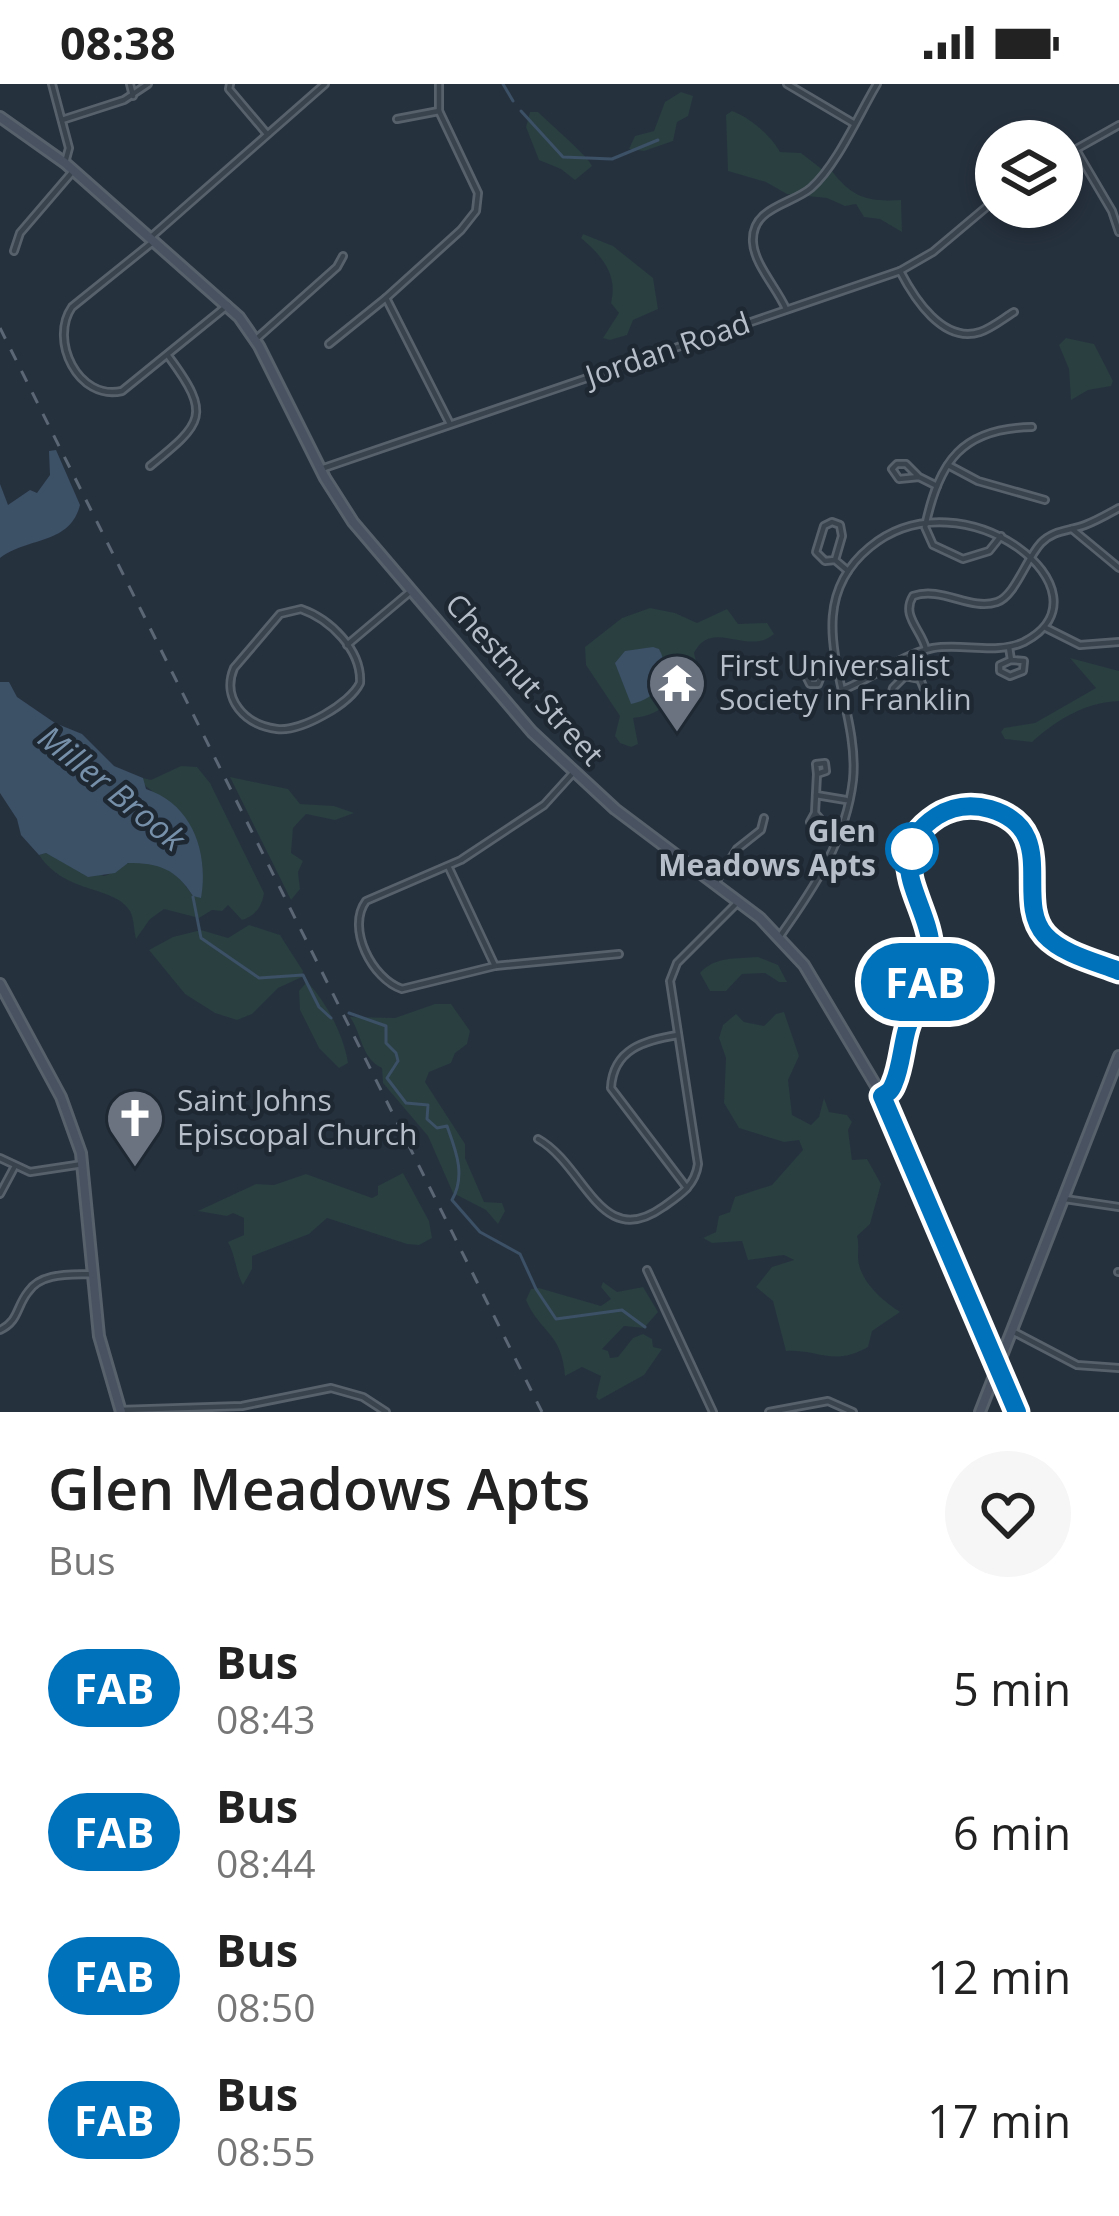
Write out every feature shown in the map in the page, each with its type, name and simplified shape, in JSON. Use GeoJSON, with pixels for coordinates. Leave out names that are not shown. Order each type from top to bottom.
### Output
{"type":"FeatureCollection","features":[{"type":"Feature","properties":{"kind":"main road","name":"Chestnut Street"},"geometry":{"type":"LineString","coordinates":[[0,117],[69,167],[228,305],[255,340],[352,522],[573,773],[780,936],[834,1010],[882,1096],[1018,1412]]}},
{"type":"Feature","properties":{"kind":"main road"},"geometry":{"type":"LineString","coordinates":[[0,984],[61,1097],[82,1164],[99,1336],[120,1411]]}},
{"type":"Feature","properties":{"kind":"main road"},"geometry":{"type":"LineString","coordinates":[[980,1412],[1119,1056]]}},
{"type":"Feature","properties":{"kind":"main road"},"geometry":{"type":"LineString","coordinates":[[988,1342],[1001,1345],[1014,1332]]}},
{"type":"Feature","properties":{"kind":"main road"},"geometry":{"type":"LineString","coordinates":[[988,1396],[998,1392],[1011,1400]]}},
{"type":"Feature","properties":{"kind":"street"},"geometry":{"type":"LineString","coordinates":[[14,251],[20,233],[69,167],[69,148],[52,84]]}},
{"type":"Feature","properties":{"kind":"street"},"geometry":{"type":"LineString","coordinates":[[130,84],[133,96]]}},
{"type":"Feature","properties":{"kind":"street"},"geometry":{"type":"LineString","coordinates":[[62,120],[133,96],[148,84]]}},
{"type":"Feature","properties":{"kind":"street"},"geometry":{"type":"LineString","coordinates":[[230,84],[229,89],[267,134]]}},
{"type":"Feature","properties":{"kind":"street"},"geometry":{"type":"LineString","coordinates":[[228,305],[122,391],[100,392],[86,384],[62,336],[64,319],[72,307],[325,84]]}},
{"type":"Feature","properties":{"kind":"street"},"geometry":{"type":"LineString","coordinates":[[329,344],[386,298],[476,211],[478,193],[439,111],[439,84]]}},
{"type":"Feature","properties":{"kind":"street"},"geometry":{"type":"LineString","coordinates":[[787,84],[853,124]]}},
{"type":"Feature","properties":{"kind":"street"},"geometry":{"type":"LineString","coordinates":[[786,309],[754,248],[755,226],[762,215],[815,184],[877,84]]}},
{"type":"Feature","properties":{"kind":"street"},"geometry":{"type":"LineString","coordinates":[[398,119],[439,111]]}},
{"type":"Feature","properties":{"kind":"street"},"geometry":{"type":"LineString","coordinates":[[1083,145],[1119,125]]}},
{"type":"Feature","properties":{"kind":"street"},"geometry":{"type":"LineString","coordinates":[[1083,161],[1119,232]]}},
{"type":"Feature","properties":{"kind":"street","name":"Jordan Road"},"geometry":{"type":"LineString","coordinates":[[321,469],[900,271],[933,252],[975,217]]}},
{"type":"Feature","properties":{"kind":"street"},"geometry":{"type":"LineString","coordinates":[[255,340],[337,267],[343,256]]}},
{"type":"Feature","properties":{"kind":"street"},"geometry":{"type":"LineString","coordinates":[[900,271],[919,305],[957,331],[982,331],[1014,312]]}},
{"type":"Feature","properties":{"kind":"street"},"geometry":{"type":"LineString","coordinates":[[386,298],[450,424]]}},
{"type":"Feature","properties":{"kind":"street"},"geometry":{"type":"LineString","coordinates":[[151,466],[190,434],[199,412],[195,395],[168,356]]}},
{"type":"Feature","properties":{"kind":"street"},"geometry":{"type":"LineString","coordinates":[[1001,535],[989,551],[963,559],[931,542],[926,521],[948,465],[981,434],[1031,428]]}},
{"type":"Feature","properties":{"kind":"street"},"geometry":{"type":"LineString","coordinates":[[948,465],[978,481],[1046,500]]}},
{"type":"Feature","properties":{"kind":"street"},"geometry":{"type":"LineString","coordinates":[[919,477],[938,486]]}},
{"type":"Feature","properties":{"kind":"street"},"geometry":{"type":"LineString","coordinates":[[926,649],[922,634],[908,616],[913,596],[927,591],[990,604],[1001,601],[1051,535],[1119,508]]}},
{"type":"Feature","properties":{"kind":"street"},"geometry":{"type":"LineString","coordinates":[[780,936],[830,858],[848,801],[853,741],[836,668],[831,620],[848,571],[889,533],[926,521],[966,524],[1001,535],[1032,555],[1054,586],[1054,608],[1045,627],[1009,647],[926,649],[842,691]]}},
{"type":"Feature","properties":{"kind":"street"},"geometry":{"type":"LineString","coordinates":[[835,560],[842,536],[840,525],[832,522],[824,526],[816,552],[848,571]]}},
{"type":"Feature","properties":{"kind":"street"},"geometry":{"type":"LineString","coordinates":[[1072,529],[1119,568]]}},
{"type":"Feature","properties":{"kind":"street"},"geometry":{"type":"LineString","coordinates":[[347,645],[411,591]]}},
{"type":"Feature","properties":{"kind":"street"},"geometry":{"type":"LineString","coordinates":[[286,610],[320,616],[347,645],[359,665],[360,682],[347,701],[329,711],[277,729],[242,714],[231,698],[234,668],[286,610]]}},
{"type":"Feature","properties":{"kind":"street"},"geometry":{"type":"LineString","coordinates":[[1045,627],[1080,645],[1119,642]]}},
{"type":"Feature","properties":{"kind":"street"},"geometry":{"type":"LineString","coordinates":[[1009,647],[1011,660]]}},
{"type":"Feature","properties":{"kind":"street"},"geometry":{"type":"LineString","coordinates":[[900,664],[905,676]]}},
{"type":"Feature","properties":{"kind":"street"},"geometry":{"type":"LineString","coordinates":[[823,671],[836,668]]}},
{"type":"Feature","properties":{"kind":"street"},"geometry":{"type":"LineString","coordinates":[[905,676],[920,679],[925,687],[921,702],[910,708],[896,706],[890,699],[905,676]]}},
{"type":"Feature","properties":{"kind":"street"},"geometry":{"type":"LineString","coordinates":[[573,773],[544,806],[448,867],[366,901],[356,923],[379,974],[396,988],[495,966],[620,954]]}},
{"type":"Feature","properties":{"kind":"street"},"geometry":{"type":"LineString","coordinates":[[814,813],[818,774]]}},
{"type":"Feature","properties":{"kind":"street"},"geometry":{"type":"LineString","coordinates":[[816,795],[848,801]]}},
{"type":"Feature","properties":{"kind":"street"},"geometry":{"type":"LineString","coordinates":[[882,1096],[894,1083],[931,959],[928,932],[909,879],[909,861],[920,832],[943,812],[976,806],[1016,824],[1034,862],[1035,914],[1043,932],[1064,948],[1119,971]]}},
{"type":"Feature","properties":{"kind":"street"},"geometry":{"type":"LineString","coordinates":[[714,886],[736,849],[761,830],[764,818]]}},
{"type":"Feature","properties":{"kind":"street"},"geometry":{"type":"LineString","coordinates":[[448,867],[495,966]]}},
{"type":"Feature","properties":{"kind":"street"},"geometry":{"type":"LineString","coordinates":[[538,1139],[562,1155],[605,1211],[620,1221],[644,1218],[687,1188],[698,1164],[670,986],[674,969],[738,902]]}},
{"type":"Feature","properties":{"kind":"street"},"geometry":{"type":"LineString","coordinates":[[678,1035],[626,1052],[615,1065],[611,1088],[687,1188]]}},
{"type":"Feature","properties":{"kind":"street"},"geometry":{"type":"LineString","coordinates":[[0,1158],[40,1173],[82,1164]]}},
{"type":"Feature","properties":{"kind":"street"},"geometry":{"type":"LineString","coordinates":[[0,1194],[15,1166]]}},
{"type":"Feature","properties":{"kind":"street"},"geometry":{"type":"LineString","coordinates":[[1063,1198],[1119,1207]]}},
{"type":"Feature","properties":{"kind":"street"},"geometry":{"type":"LineString","coordinates":[[647,1270],[713,1412]]}},
{"type":"Feature","properties":{"kind":"street"},"geometry":{"type":"LineString","coordinates":[[0,1330],[15,1321],[38,1282],[92,1274]]}},
{"type":"Feature","properties":{"kind":"street"},"geometry":{"type":"LineString","coordinates":[[1014,1332],[1077,1366],[1119,1368]]}},
{"type":"Feature","properties":{"kind":"street"},"geometry":{"type":"LineString","coordinates":[[120,1411],[242,1406],[331,1388],[363,1397],[386,1412]]}},
{"type":"Feature","properties":{"kind":"street"},"geometry":{"type":"LineString","coordinates":[[769,1412],[828,1401],[854,1412]]}},
{"type":"Feature","properties":{"kind":"green space"},"geometry":{"type":"Polygon","coordinates":[[[681,92],[693,96],[688,116],[677,122],[673,141],[644,151],[629,149],[635,136],[654,131],[665,102],[681,92]]]}},
{"type":"Feature","properties":{"kind":"green space"},"geometry":{"type":"Polygon","coordinates":[[[732,111],[759,128],[780,152],[801,153],[823,170],[832,171],[854,193],[901,200],[902,232],[880,219],[864,217],[856,204],[787,194],[728,171],[726,115],[732,111]]]}},
{"type":"Feature","properties":{"kind":"green space"},"geometry":{"type":"Polygon","coordinates":[[[530,112],[538,112],[592,166],[575,180],[539,160],[526,127],[530,112]]]}},
{"type":"Feature","properties":{"kind":"green space"},"geometry":{"type":"Polygon","coordinates":[[[583,234],[613,246],[653,278],[658,309],[633,320],[627,335],[603,338],[619,313],[611,303],[612,283],[606,266],[581,238],[583,234]]]}},
{"type":"Feature","properties":{"kind":"green space"},"geometry":{"type":"Polygon","coordinates":[[[1066,338],[1094,344],[1113,381],[1111,386],[1088,390],[1071,400],[1069,369],[1059,345],[1066,338]]]}},
{"type":"Feature","properties":{"kind":"green space"},"geometry":{"type":"Polygon","coordinates":[[[650,608],[697,623],[727,609],[738,624],[767,623],[774,634],[753,642],[720,637],[702,643],[694,653],[698,669],[677,694],[654,713],[633,718],[638,744],[631,747],[615,736],[620,716],[586,665],[585,647],[622,618],[650,608]]]}},
{"type":"Feature","properties":{"kind":"green space"},"geometry":{"type":"Polygon","coordinates":[[[1070,658],[1119,671],[1119,701],[1072,714],[1032,742],[1005,739],[1004,728],[1035,723],[1096,688],[1070,658]]]}},
{"type":"Feature","properties":{"kind":"green space"},"geometry":{"type":"Polygon","coordinates":[[[181,766],[197,767],[210,783],[263,898],[260,907],[242,920],[228,905],[199,918],[164,909],[136,939],[131,914],[123,903],[62,877],[39,855],[46,853],[104,876],[139,861],[158,864],[193,896],[152,791],[143,784],[143,778],[151,780],[181,766]]]}},
{"type":"Feature","properties":{"kind":"green space"},"geometry":{"type":"Polygon","coordinates":[[[230,777],[288,789],[300,804],[334,806],[354,813],[335,820],[306,814],[293,828],[291,853],[303,861],[298,872],[300,889],[291,900],[230,777]]]}},
{"type":"Feature","properties":{"kind":"green space"},"geometry":{"type":"Polygon","coordinates":[[[249,925],[280,935],[303,971],[302,977],[278,988],[252,1014],[237,1020],[185,994],[149,950],[201,930],[228,938],[249,925]]]}},
{"type":"Feature","properties":{"kind":"green space"},"geometry":{"type":"Polygon","coordinates":[[[758,957],[778,965],[787,982],[765,973],[742,974],[726,991],[710,991],[700,973],[719,961],[758,957]]]}},
{"type":"Feature","properties":{"kind":"green space"},"geometry":{"type":"Polygon","coordinates":[[[307,982],[343,1042],[348,1063],[339,1068],[319,1048],[300,1010],[299,991],[307,982]]]}},
{"type":"Feature","properties":{"kind":"green space"},"geometry":{"type":"Polygon","coordinates":[[[435,1004],[451,1004],[470,1031],[467,1044],[451,1063],[429,1072],[425,1082],[465,1144],[465,1158],[484,1202],[502,1203],[505,1211],[498,1224],[486,1210],[453,1193],[428,1136],[383,1083],[382,1068],[366,1052],[350,1017],[395,1018],[435,1004]]]}},
{"type":"Feature","properties":{"kind":"green space"},"geometry":{"type":"Polygon","coordinates":[[[784,1012],[799,1056],[788,1080],[792,1115],[811,1125],[819,1117],[824,1098],[829,1112],[847,1115],[852,1122],[848,1130],[852,1160],[867,1159],[881,1184],[870,1224],[857,1236],[859,1266],[879,1296],[900,1312],[872,1331],[868,1347],[845,1356],[786,1351],[773,1301],[756,1287],[772,1267],[794,1260],[784,1255],[748,1260],[742,1241],[712,1243],[703,1238],[716,1232],[719,1216],[730,1212],[735,1197],[772,1185],[803,1150],[799,1140],[784,1142],[739,1128],[724,1103],[726,1058],[719,1038],[723,1025],[736,1014],[744,1022],[764,1026],[784,1012]]]}},
{"type":"Feature","properties":{"kind":"green space"},"geometry":{"type":"Polygon","coordinates":[[[403,1173],[429,1221],[432,1238],[419,1245],[407,1244],[327,1218],[309,1234],[252,1256],[252,1269],[243,1285],[228,1242],[244,1235],[244,1218],[198,1211],[256,1184],[274,1185],[306,1174],[372,1198],[378,1195],[378,1186],[403,1173]]]}},
{"type":"Feature","properties":{"kind":"green space"},"geometry":{"type":"Polygon","coordinates":[[[603,1282],[617,1292],[643,1287],[658,1312],[644,1328],[624,1326],[602,1349],[610,1358],[618,1357],[633,1338],[643,1334],[652,1339],[653,1347],[662,1349],[644,1375],[599,1400],[601,1376],[582,1367],[565,1376],[560,1350],[526,1300],[531,1289],[539,1288],[601,1306],[611,1299],[601,1287],[603,1282]]]}},
{"type":"Feature","properties":{"kind":"water"},"geometry":{"type":"Polygon","coordinates":[[[56,450],[80,505],[75,518],[57,534],[0,558],[0,484],[8,505],[30,490],[37,493],[50,475],[49,451],[56,450]]]}},
{"type":"Feature","properties":{"kind":"water"},"geometry":{"type":"Polygon","coordinates":[[[653,647],[663,659],[663,677],[649,697],[631,704],[615,663],[625,651],[653,647]]]}},
{"type":"Feature","properties":{"kind":"water"},"geometry":{"type":"Polygon","coordinates":[[[0,682],[9,682],[17,697],[55,723],[82,734],[114,766],[143,778],[146,789],[175,806],[199,847],[201,898],[158,866],[128,863],[115,873],[88,877],[46,853],[39,855],[21,835],[0,793],[0,682]]]}},
{"type":"Feature","properties":{"kind":"waterway"},"geometry":{"type":"LineString","coordinates":[[503,84],[513,101]]}},
{"type":"Feature","properties":{"kind":"waterway"},"geometry":{"type":"LineString","coordinates":[[521,111],[563,157],[612,159],[658,140]]}},
{"type":"Feature","properties":{"kind":"waterway","name":"Miller Brook"},"geometry":{"type":"LineString","coordinates":[[193,897],[201,938],[259,978],[303,975],[319,1007],[331,1018]]}},
{"type":"Feature","properties":{"kind":"waterway","name":"Miller Brook"},"geometry":{"type":"LineString","coordinates":[[349,1013],[386,1026],[386,1043],[398,1061],[387,1078],[406,1103],[428,1105],[427,1119],[437,1128],[447,1126],[459,1172],[452,1200],[480,1232],[520,1254],[556,1319],[622,1310],[645,1327]]}},
{"type":"Feature","properties":{"kind":"railway"},"geometry":{"type":"LineString","coordinates":[[0,328],[542,1412]]}},
{"type":"Feature","properties":{"kind":"bus line","name":"FAB"},"geometry":{"type":"LineString","coordinates":[[1017,1412],[882,1096],[894,1083],[930,964],[930,939],[908,874],[920,832],[943,812],[958,808],[976,806],[1012,821],[1025,836],[1034,862],[1035,914],[1043,932],[1056,944],[1119,971]]}},
{"type":"Feature","properties":{"kind":"place","name":"First Universalist Society in Franklin"},"geometry":{"type":"Point","coordinates":[677,734]}},
{"type":"Feature","properties":{"kind":"place","name":"Glen Meadows Apts"},"geometry":{"type":"Point","coordinates":[912,849]}},
{"type":"Feature","properties":{"kind":"place","name":"Saint Johns Episcopal Church"},"geometry":{"type":"Point","coordinates":[135,1169]}}]}
